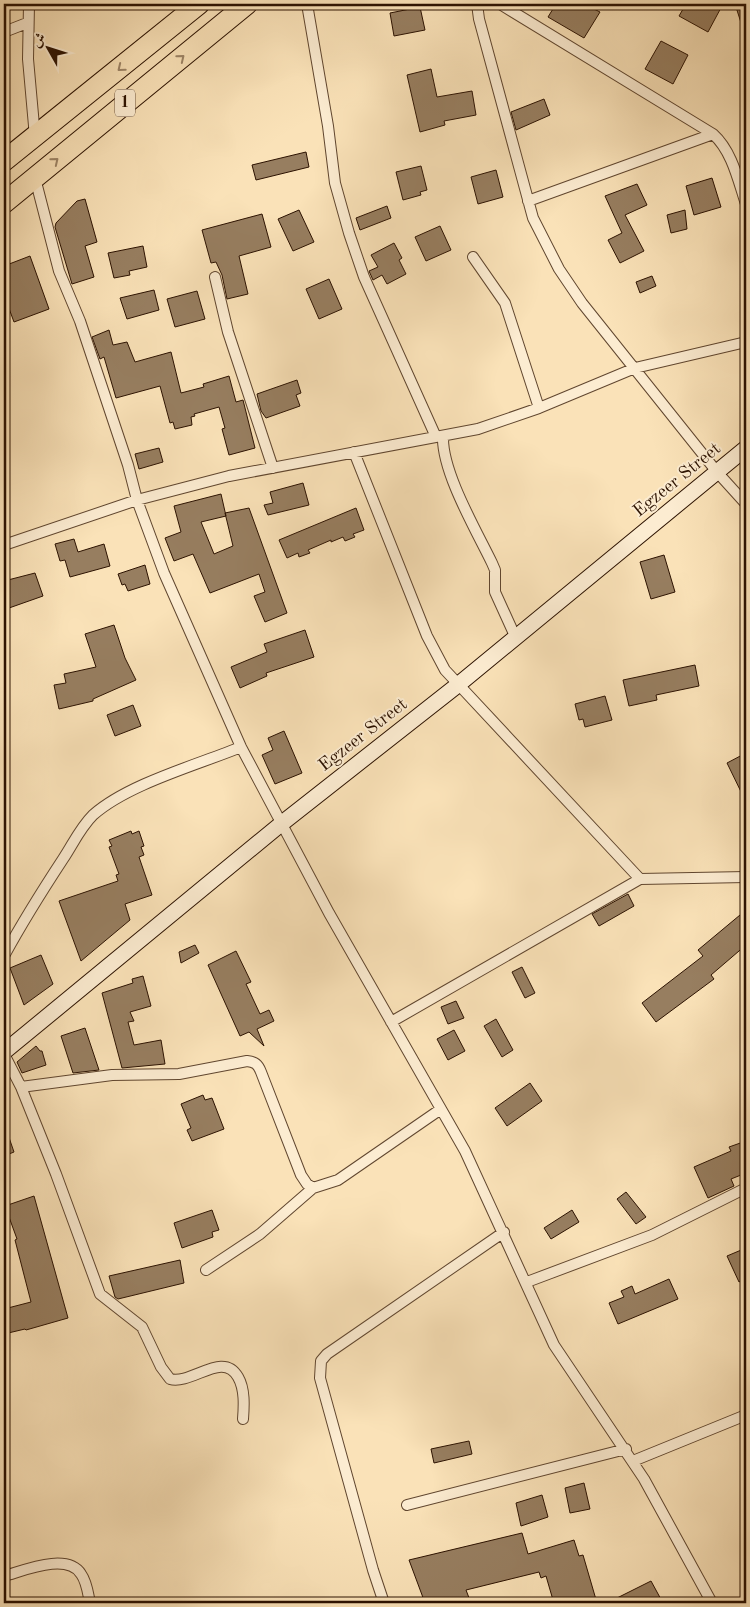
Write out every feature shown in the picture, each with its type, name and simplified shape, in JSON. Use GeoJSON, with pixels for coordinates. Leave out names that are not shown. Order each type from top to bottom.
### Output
{"type":"FeatureCollection","features":[{"type":"Feature","properties":{"kind":"highway"},"geometry":{"type":"LineString","coordinates":[[4,162],[199,4]]}},
{"type":"Feature","properties":{"kind":"highway","name":"1"},"geometry":{"type":"LineString","coordinates":[[4,202],[247,4]]}},
{"type":"Feature","properties":{"kind":"street"},"geometry":{"type":"LineString","coordinates":[[28,4],[30,95],[36,138]]}},
{"type":"Feature","properties":{"kind":"street"},"geometry":{"type":"LineString","coordinates":[[307,4],[328,126],[335,183],[349,233],[364,277],[439,437],[450,474],[495,570],[495,592],[515,636]]}},
{"type":"Feature","properties":{"kind":"street"},"geometry":{"type":"LineString","coordinates":[[477,4],[479,19],[528,201],[542,239],[582,303],[717,472],[746,504]]}},
{"type":"Feature","properties":{"kind":"street"},"geometry":{"type":"LineString","coordinates":[[500,4],[713,134],[721,141],[727,152],[746,204]]}},
{"type":"Feature","properties":{"kind":"street"},"geometry":{"type":"LineString","coordinates":[[4,32],[27,23]]}},
{"type":"Feature","properties":{"kind":"street"},"geometry":{"type":"LineString","coordinates":[[528,201],[713,134]]}},
{"type":"Feature","properties":{"kind":"street"},"geometry":{"type":"LineString","coordinates":[[35,178],[59,271],[80,321],[128,465],[137,500],[164,573],[241,747],[281,824],[465,1151],[527,1282],[554,1345],[573,1376],[626,1449],[712,1603]]}},
{"type":"Feature","properties":{"kind":"street"},"geometry":{"type":"LineString","coordinates":[[473,257],[504,303],[539,408]]}},
{"type":"Feature","properties":{"kind":"street"},"geometry":{"type":"LineString","coordinates":[[214,277],[228,332],[273,468]]}},
{"type":"Feature","properties":{"kind":"street"},"geometry":{"type":"LineString","coordinates":[[4,545],[137,500],[273,468],[478,429],[539,408],[634,368],[746,342]]}},
{"type":"Feature","properties":{"kind":"street","name":"Egzeer Street"},"geometry":{"type":"LineString","coordinates":[[4,1053],[281,824],[459,684],[515,636],[746,448]]}},
{"type":"Feature","properties":{"kind":"street"},"geometry":{"type":"LineString","coordinates":[[354,452],[432,646],[445,670],[640,879]]}},
{"type":"Feature","properties":{"kind":"street"},"geometry":{"type":"LineString","coordinates":[[4,956],[27,914],[82,827],[94,814],[113,801],[144,786],[241,747]]}},
{"type":"Feature","properties":{"kind":"street"},"geometry":{"type":"LineString","coordinates":[[391,1022],[640,879],[746,877]]}},
{"type":"Feature","properties":{"kind":"street"},"geometry":{"type":"LineString","coordinates":[[4,1053],[21,1087],[100,1294],[142,1327],[161,1367],[170,1379],[184,1379],[216,1367],[225,1366],[233,1369],[241,1383],[243,1419]]}},
{"type":"Feature","properties":{"kind":"street"},"geometry":{"type":"LineString","coordinates":[[21,1087],[112,1075],[179,1074],[247,1061],[253,1062],[258,1065],[262,1072],[301,1175],[307,1184],[313,1188]]}},
{"type":"Feature","properties":{"kind":"street"},"geometry":{"type":"LineString","coordinates":[[206,1270],[260,1234],[313,1188],[338,1180],[441,1109]]}},
{"type":"Feature","properties":{"kind":"street"},"geometry":{"type":"LineString","coordinates":[[527,1282],[652,1235],[746,1188]]}},
{"type":"Feature","properties":{"kind":"street"},"geometry":{"type":"LineString","coordinates":[[384,1603],[373,1570],[320,1378],[321,1362],[327,1354],[504,1232]]}},
{"type":"Feature","properties":{"kind":"street"},"geometry":{"type":"LineString","coordinates":[[633,1461],[746,1415]]}},
{"type":"Feature","properties":{"kind":"street"},"geometry":{"type":"LineString","coordinates":[[407,1505],[626,1449]]}},
{"type":"Feature","properties":{"kind":"street"},"geometry":{"type":"LineString","coordinates":[[4,1576],[44,1565],[68,1564],[81,1574],[90,1603]]}},
{"type":"Feature","properties":{"kind":"building"},"geometry":{"type":"Polygon","coordinates":[[[556,4],[584,4],[600,12],[584,38],[548,17],[556,4]]]}},
{"type":"Feature","properties":{"kind":"building"},"geometry":{"type":"Polygon","coordinates":[[[686,4],[723,4],[708,32],[679,16],[686,4]]]}},
{"type":"Feature","properties":{"kind":"building"},"geometry":{"type":"Polygon","coordinates":[[[735,4],[746,4],[746,32],[744,32],[735,4]]]}},
{"type":"Feature","properties":{"kind":"building"},"geometry":{"type":"Polygon","coordinates":[[[420,7],[425,30],[394,36],[390,13],[420,7]]]}},
{"type":"Feature","properties":{"kind":"building"},"geometry":{"type":"Polygon","coordinates":[[[661,41],[688,55],[673,84],[645,69],[661,41]]]}},
{"type":"Feature","properties":{"kind":"building"},"geometry":{"type":"Polygon","coordinates":[[[431,69],[437,97],[472,91],[476,115],[444,121],[445,125],[420,132],[407,75],[431,69]]]}},
{"type":"Feature","properties":{"kind":"building"},"geometry":{"type":"Polygon","coordinates":[[[544,99],[550,115],[516,130],[511,112],[544,99]]]}},
{"type":"Feature","properties":{"kind":"building"},"geometry":{"type":"Polygon","coordinates":[[[306,152],[309,167],[256,180],[252,165],[306,152]]]}},
{"type":"Feature","properties":{"kind":"building"},"geometry":{"type":"Polygon","coordinates":[[[421,166],[427,190],[420,192],[421,195],[403,200],[396,172],[421,166]]]}},
{"type":"Feature","properties":{"kind":"building"},"geometry":{"type":"Polygon","coordinates":[[[496,170],[503,197],[478,204],[471,177],[496,170]]]}},
{"type":"Feature","properties":{"kind":"building"},"geometry":{"type":"Polygon","coordinates":[[[712,178],[721,207],[694,215],[686,186],[712,178]]]}},
{"type":"Feature","properties":{"kind":"building"},"geometry":{"type":"Polygon","coordinates":[[[637,184],[647,205],[625,215],[644,251],[620,263],[608,240],[622,233],[605,196],[637,184]]]}},
{"type":"Feature","properties":{"kind":"building"},"geometry":{"type":"Polygon","coordinates":[[[85,199],[97,242],[85,246],[94,277],[72,284],[55,227],[56,223],[77,201],[85,199]]]}},
{"type":"Feature","properties":{"kind":"building"},"geometry":{"type":"Polygon","coordinates":[[[387,206],[391,218],[360,230],[356,218],[387,206]]]}},
{"type":"Feature","properties":{"kind":"building"},"geometry":{"type":"Polygon","coordinates":[[[299,210],[314,242],[293,251],[278,219],[299,210]]]}},
{"type":"Feature","properties":{"kind":"building"},"geometry":{"type":"Polygon","coordinates":[[[685,210],[687,229],[671,233],[667,215],[685,210]]]}},
{"type":"Feature","properties":{"kind":"building"},"geometry":{"type":"Polygon","coordinates":[[[262,214],[271,247],[239,256],[248,294],[227,299],[222,275],[216,262],[211,263],[202,230],[262,214]]]}},
{"type":"Feature","properties":{"kind":"building"},"geometry":{"type":"Polygon","coordinates":[[[440,226],[451,250],[426,261],[415,237],[440,226]]]}},
{"type":"Feature","properties":{"kind":"building"},"geometry":{"type":"Polygon","coordinates":[[[394,243],[402,258],[399,260],[406,274],[387,284],[382,275],[373,280],[369,271],[378,267],[371,255],[394,243]]]}},
{"type":"Feature","properties":{"kind":"building"},"geometry":{"type":"Polygon","coordinates":[[[143,246],[147,267],[129,271],[130,275],[114,278],[108,253],[143,246]]]}},
{"type":"Feature","properties":{"kind":"building"},"geometry":{"type":"Polygon","coordinates":[[[30,256],[49,309],[14,322],[4,295],[4,266],[30,256]]]}},
{"type":"Feature","properties":{"kind":"building"},"geometry":{"type":"Polygon","coordinates":[[[652,276],[656,286],[640,293],[636,282],[652,276]]]}},
{"type":"Feature","properties":{"kind":"building"},"geometry":{"type":"Polygon","coordinates":[[[329,279],[342,309],[319,319],[306,289],[329,279]]]}},
{"type":"Feature","properties":{"kind":"building"},"geometry":{"type":"Polygon","coordinates":[[[154,290],[159,310],[127,319],[120,298],[154,290]]]}},
{"type":"Feature","properties":{"kind":"building"},"geometry":{"type":"Polygon","coordinates":[[[197,291],[205,319],[175,327],[167,299],[197,291]]]}},
{"type":"Feature","properties":{"kind":"building"},"geometry":{"type":"Polygon","coordinates":[[[109,330],[113,345],[127,342],[135,362],[171,352],[181,393],[204,387],[203,384],[229,376],[236,402],[243,400],[255,448],[229,455],[222,429],[225,428],[219,407],[194,414],[195,416],[191,417],[192,425],[175,429],[173,422],[170,423],[160,386],[116,398],[104,357],[100,359],[92,337],[109,330]]]}},
{"type":"Feature","properties":{"kind":"building"},"geometry":{"type":"Polygon","coordinates":[[[297,380],[301,393],[296,395],[300,406],[266,418],[261,411],[257,394],[297,380]]]}},
{"type":"Feature","properties":{"kind":"building"},"geometry":{"type":"Polygon","coordinates":[[[159,448],[163,462],[139,469],[135,454],[159,448]]]}},
{"type":"Feature","properties":{"kind":"building"},"geometry":{"type":"Polygon","coordinates":[[[303,483],[309,505],[268,515],[264,505],[273,503],[270,492],[303,483]]]}},
{"type":"Feature","properties":{"kind":"building"},"geometry":{"type":"Polygon","coordinates":[[[221,494],[225,513],[249,508],[287,613],[265,622],[254,596],[265,592],[259,574],[210,593],[193,554],[174,561],[165,538],[181,532],[174,506],[221,494]],[[226,516],[201,522],[214,554],[233,546],[226,516]]]}},
{"type":"Feature","properties":{"kind":"building"},"geometry":{"type":"Polygon","coordinates":[[[356,508],[364,530],[353,534],[355,537],[345,541],[343,537],[331,542],[331,540],[308,550],[310,553],[299,557],[298,553],[287,558],[279,540],[356,508]]]}},
{"type":"Feature","properties":{"kind":"building"},"geometry":{"type":"Polygon","coordinates":[[[74,539],[78,552],[104,544],[110,566],[70,577],[65,560],[60,561],[55,544],[74,539]]]}},
{"type":"Feature","properties":{"kind":"building"},"geometry":{"type":"Polygon","coordinates":[[[664,555],[675,592],[651,599],[640,562],[664,555]]]}},
{"type":"Feature","properties":{"kind":"building"},"geometry":{"type":"Polygon","coordinates":[[[145,565],[150,584],[128,591],[125,584],[122,585],[118,574],[145,565]]]}},
{"type":"Feature","properties":{"kind":"building"},"geometry":{"type":"Polygon","coordinates":[[[35,573],[43,596],[9,608],[6,599],[4,600],[4,581],[35,573]]]}},
{"type":"Feature","properties":{"kind":"building"},"geometry":{"type":"Polygon","coordinates":[[[114,625],[125,658],[136,680],[93,699],[93,701],[59,709],[54,685],[66,683],[64,674],[96,667],[85,634],[114,625]]]}},
{"type":"Feature","properties":{"kind":"building"},"geometry":{"type":"Polygon","coordinates":[[[305,630],[314,657],[266,673],[267,676],[240,688],[231,667],[267,652],[264,644],[305,630]]]}},
{"type":"Feature","properties":{"kind":"building"},"geometry":{"type":"Polygon","coordinates":[[[695,665],[699,686],[656,695],[657,700],[629,706],[623,680],[695,665]]]}},
{"type":"Feature","properties":{"kind":"building"},"geometry":{"type":"Polygon","coordinates":[[[605,696],[612,720],[585,727],[583,719],[579,720],[575,704],[605,696]]]}},
{"type":"Feature","properties":{"kind":"building"},"geometry":{"type":"Polygon","coordinates":[[[133,705],[141,726],[115,736],[107,715],[133,705]]]}},
{"type":"Feature","properties":{"kind":"building"},"geometry":{"type":"Polygon","coordinates":[[[284,731],[302,773],[275,784],[262,755],[273,750],[268,738],[284,731]]]}},
{"type":"Feature","properties":{"kind":"building"},"geometry":{"type":"Polygon","coordinates":[[[746,753],[746,802],[727,763],[746,753]]]}},
{"type":"Feature","properties":{"kind":"building"},"geometry":{"type":"Polygon","coordinates":[[[131,831],[132,834],[139,831],[144,846],[141,847],[144,855],[139,857],[152,895],[125,904],[130,920],[81,961],[59,901],[118,881],[116,875],[119,874],[109,847],[112,846],[109,840],[131,831]]]}},
{"type":"Feature","properties":{"kind":"building"},"geometry":{"type":"Polygon","coordinates":[[[628,894],[634,906],[599,926],[592,914],[628,894]]]}},
{"type":"Feature","properties":{"kind":"building"},"geometry":{"type":"Polygon","coordinates":[[[746,910],[746,945],[711,975],[714,979],[656,1022],[642,1003],[703,956],[698,950],[746,910]]]}},
{"type":"Feature","properties":{"kind":"building"},"geometry":{"type":"Polygon","coordinates":[[[195,945],[199,953],[181,963],[179,952],[195,945]]]}},
{"type":"Feature","properties":{"kind":"building"},"geometry":{"type":"Polygon","coordinates":[[[236,951],[251,982],[246,984],[260,1014],[269,1010],[274,1021],[257,1029],[264,1046],[249,1032],[240,1036],[208,965],[236,951]]]}},
{"type":"Feature","properties":{"kind":"building"},"geometry":{"type":"Polygon","coordinates":[[[41,955],[53,984],[24,1005],[10,968],[41,955]]]}},
{"type":"Feature","properties":{"kind":"building"},"geometry":{"type":"Polygon","coordinates":[[[522,967],[535,993],[525,998],[512,972],[522,967]]]}},
{"type":"Feature","properties":{"kind":"building"},"geometry":{"type":"Polygon","coordinates":[[[143,976],[151,1006],[130,1012],[134,1021],[128,1022],[134,1045],[161,1040],[165,1064],[122,1068],[102,993],[133,983],[132,979],[143,976]]]}},
{"type":"Feature","properties":{"kind":"building"},"geometry":{"type":"Polygon","coordinates":[[[456,1001],[464,1018],[448,1024],[441,1007],[456,1001]]]}},
{"type":"Feature","properties":{"kind":"building"},"geometry":{"type":"Polygon","coordinates":[[[496,1019],[513,1050],[502,1057],[484,1026],[496,1019]]]}},
{"type":"Feature","properties":{"kind":"building"},"geometry":{"type":"Polygon","coordinates":[[[85,1028],[99,1070],[73,1073],[61,1036],[85,1028]]]}},
{"type":"Feature","properties":{"kind":"building"},"geometry":{"type":"Polygon","coordinates":[[[454,1030],[465,1051],[448,1060],[437,1039],[454,1030]]]}},
{"type":"Feature","properties":{"kind":"building"},"geometry":{"type":"Polygon","coordinates":[[[36,1046],[42,1051],[46,1065],[22,1073],[17,1062],[36,1046]]]}},
{"type":"Feature","properties":{"kind":"building"},"geometry":{"type":"Polygon","coordinates":[[[530,1083],[542,1101],[507,1126],[495,1108],[530,1083]]]}},
{"type":"Feature","properties":{"kind":"building"},"geometry":{"type":"Polygon","coordinates":[[[203,1095],[205,1100],[212,1098],[224,1129],[192,1141],[187,1130],[191,1128],[181,1104],[203,1095]]]}},
{"type":"Feature","properties":{"kind":"building"},"geometry":{"type":"Polygon","coordinates":[[[4,1127],[14,1152],[4,1156],[4,1127]]]}},
{"type":"Feature","properties":{"kind":"building"},"geometry":{"type":"Polygon","coordinates":[[[746,1141],[746,1173],[731,1179],[734,1186],[708,1198],[694,1167],[731,1151],[729,1147],[746,1141]]]}},
{"type":"Feature","properties":{"kind":"building"},"geometry":{"type":"Polygon","coordinates":[[[626,1192],[646,1217],[636,1224],[617,1199],[626,1192]]]}},
{"type":"Feature","properties":{"kind":"building"},"geometry":{"type":"Polygon","coordinates":[[[34,1196],[68,1318],[4,1334],[4,1309],[31,1302],[15,1240],[17,1239],[5,1206],[34,1196]]]}},
{"type":"Feature","properties":{"kind":"building"},"geometry":{"type":"Polygon","coordinates":[[[212,1210],[219,1230],[212,1232],[213,1237],[182,1248],[174,1223],[212,1210]]]}},
{"type":"Feature","properties":{"kind":"building"},"geometry":{"type":"Polygon","coordinates":[[[572,1210],[579,1222],[551,1239],[544,1228],[572,1210]]]}},
{"type":"Feature","properties":{"kind":"building"},"geometry":{"type":"Polygon","coordinates":[[[746,1248],[746,1278],[739,1282],[727,1256],[746,1248]]]}},
{"type":"Feature","properties":{"kind":"building"},"geometry":{"type":"Polygon","coordinates":[[[180,1260],[184,1283],[118,1299],[115,1297],[109,1276],[180,1260]]]}},
{"type":"Feature","properties":{"kind":"building"},"geometry":{"type":"Polygon","coordinates":[[[669,1279],[678,1299],[618,1324],[609,1303],[624,1297],[621,1291],[632,1286],[635,1294],[669,1279]]]}},
{"type":"Feature","properties":{"kind":"building"},"geometry":{"type":"Polygon","coordinates":[[[469,1441],[472,1454],[434,1463],[431,1449],[469,1441]]]}},
{"type":"Feature","properties":{"kind":"building"},"geometry":{"type":"Polygon","coordinates":[[[584,1483],[590,1509],[570,1513],[565,1488],[584,1483]]]}},
{"type":"Feature","properties":{"kind":"building"},"geometry":{"type":"Polygon","coordinates":[[[542,1495],[548,1517],[521,1526],[516,1503],[542,1495]]]}},
{"type":"Feature","properties":{"kind":"building"},"geometry":{"type":"Polygon","coordinates":[[[522,1533],[528,1554],[574,1540],[579,1556],[583,1555],[597,1603],[557,1603],[556,1599],[553,1600],[546,1576],[541,1578],[539,1572],[466,1590],[471,1603],[425,1603],[409,1560],[522,1533]]]}},
{"type":"Feature","properties":{"kind":"building"},"geometry":{"type":"Polygon","coordinates":[[[651,1581],[663,1603],[607,1603],[651,1581]]]}}]}
